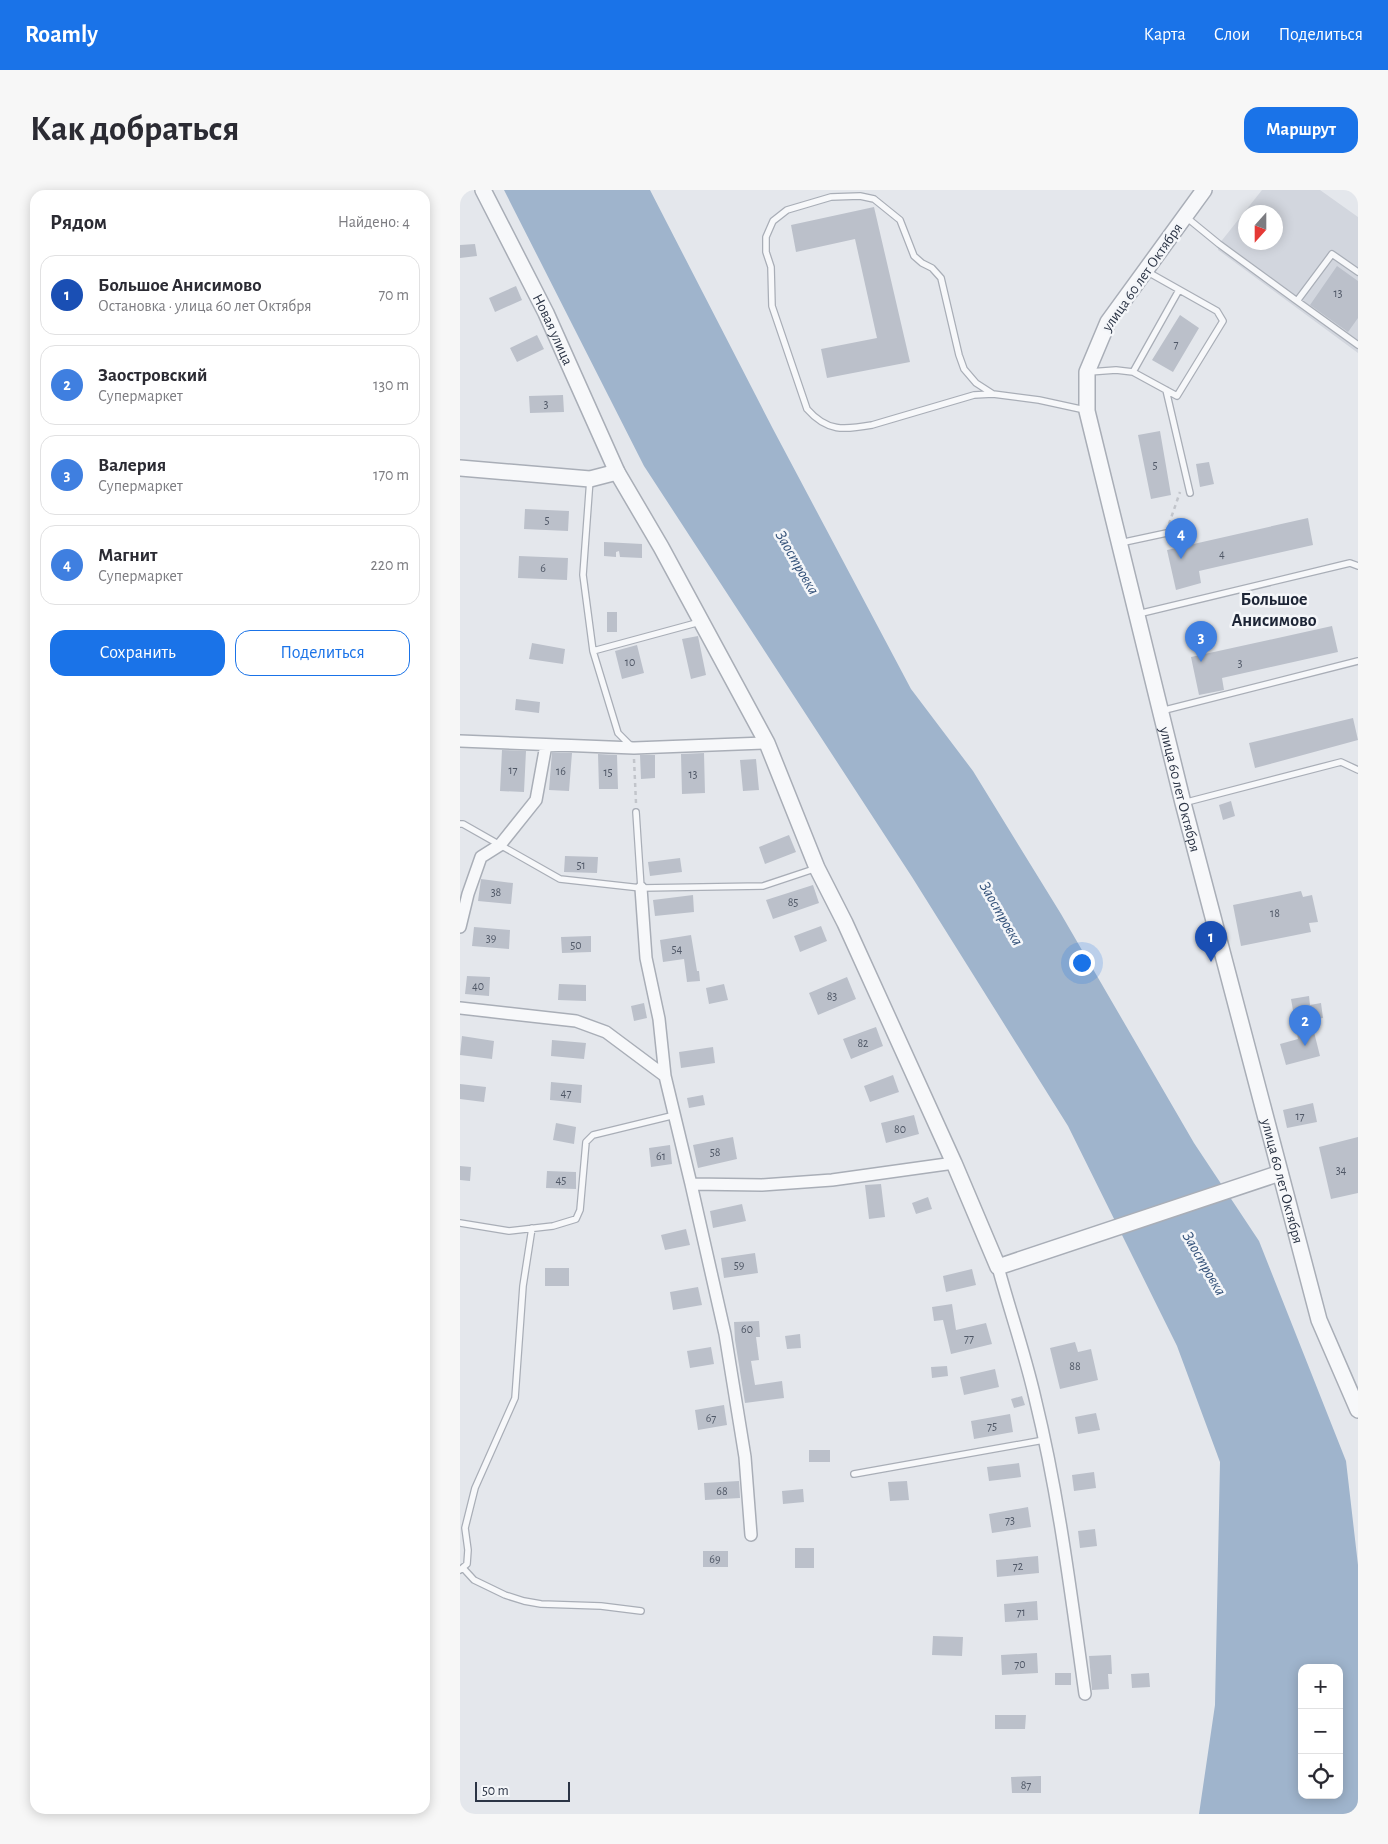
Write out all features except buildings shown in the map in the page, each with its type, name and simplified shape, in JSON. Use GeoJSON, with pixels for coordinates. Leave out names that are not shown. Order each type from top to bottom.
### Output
{"type":"FeatureCollection","features":[{"type":"Feature","properties":{"kind":"street","name":"Новая улица"},"geometry":{"type":"LineString","coordinates":[[483,190],[546,313],[617,472],[661,547],[767,743],[817,868],[845,923],[954,1162],[998,1267]]}},
{"type":"Feature","properties":{"kind":"street","name":"улица 60 лет Октября"},"geometry":{"type":"LineString","coordinates":[[1204,190],[1108,322],[1087,372],[1087,411],[1183,803],[1319,1320],[1358,1410]]}},
{"type":"Feature","properties":{"kind":"street"},"geometry":{"type":"LineString","coordinates":[[460,468],[590,479],[617,472]]}},
{"type":"Feature","properties":{"kind":"street"},"geometry":{"type":"LineString","coordinates":[[460,741],[634,748],[767,743]]}},
{"type":"Feature","properties":{"kind":"street"},"geometry":{"type":"LineString","coordinates":[[460,927],[468,894],[481,857],[500,845],[536,800],[546,745]]}},
{"type":"Feature","properties":{"kind":"street"},"geometry":{"type":"LineString","coordinates":[[642,888],[646,958],[659,1019],[666,1076],[725,1334],[745,1457],[751,1535]]}},
{"type":"Feature","properties":{"kind":"street"},"geometry":{"type":"LineString","coordinates":[[460,1008],[576,1021],[606,1032],[666,1076]]}},
{"type":"Feature","properties":{"kind":"street"},"geometry":{"type":"LineString","coordinates":[[692,1184],[762,1184],[832,1180],[954,1162]]}},
{"type":"Feature","properties":{"kind":"street"},"geometry":{"type":"LineString","coordinates":[[1085,1694],[1063,1534],[1044,1440],[1035,1397],[998,1267],[1280,1173]]}},
{"type":"Feature","properties":{"kind":"lane"},"geometry":{"type":"LineString","coordinates":[[993,394],[976,384],[964,369],[941,278],[932,268],[914,256],[900,220],[888,209],[874,199],[860,196],[831,197],[787,210],[773,221],[766,238],[766,252],[771,267],[772,306],[807,409],[816,420],[826,426],[856,428],[974,395],[993,394],[1039,400],[1087,411]]}},
{"type":"Feature","properties":{"kind":"lane"},"geometry":{"type":"LineString","coordinates":[[1184,216],[1219,244],[1358,345]]}},
{"type":"Feature","properties":{"kind":"lane"},"geometry":{"type":"LineString","coordinates":[[1297,300],[1332,254],[1358,272]]}},
{"type":"Feature","properties":{"kind":"lane"},"geometry":{"type":"LineString","coordinates":[[1087,372],[1116,370],[1133,372],[1177,396],[1223,321],[1217,311],[1144,270]]}},
{"type":"Feature","properties":{"kind":"lane"},"geometry":{"type":"LineString","coordinates":[[1133,372],[1178,290]]}},
{"type":"Feature","properties":{"kind":"lane"},"geometry":{"type":"LineString","coordinates":[[1166,390],[1190,493]]}},
{"type":"Feature","properties":{"kind":"lane"},"geometry":{"type":"LineString","coordinates":[[590,479],[583,575],[593,650],[618,733],[634,748]]}},
{"type":"Feature","properties":{"kind":"lane"},"geometry":{"type":"LineString","coordinates":[[1120,543],[1190,528]]}},
{"type":"Feature","properties":{"kind":"lane"},"geometry":{"type":"LineString","coordinates":[[1136,614],[1350,563],[1358,566]]}},
{"type":"Feature","properties":{"kind":"lane"},"geometry":{"type":"LineString","coordinates":[[593,650],[702,622]]}},
{"type":"Feature","properties":{"kind":"lane"},"geometry":{"type":"LineString","coordinates":[[1160,711],[1358,661]]}},
{"type":"Feature","properties":{"kind":"lane"},"geometry":{"type":"LineString","coordinates":[[1183,803],[1341,762],[1358,770]]}},
{"type":"Feature","properties":{"kind":"lane"},"geometry":{"type":"LineString","coordinates":[[636,812],[642,888]]}},
{"type":"Feature","properties":{"kind":"lane"},"geometry":{"type":"LineString","coordinates":[[460,824],[560,879],[642,888],[763,886],[817,868]]}},
{"type":"Feature","properties":{"kind":"lane"},"geometry":{"type":"LineString","coordinates":[[460,1223],[509,1231],[553,1226],[576,1219],[580,1210],[586,1142],[593,1135],[675,1115]]}},
{"type":"Feature","properties":{"kind":"lane"},"geometry":{"type":"LineString","coordinates":[[532,1228],[522,1286],[515,1398],[475,1488],[466,1528],[467,1564],[461,1569],[474,1580],[505,1595],[524,1601],[541,1604],[601,1606],[641,1610]]}},
{"type":"Feature","properties":{"kind":"lane"},"geometry":{"type":"LineString","coordinates":[[854,1474],[1044,1440]]}},
{"type":"Feature","properties":{"kind":"path"},"geometry":{"type":"LineString","coordinates":[[1166,534],[1180,492]]}},
{"type":"Feature","properties":{"kind":"path"},"geometry":{"type":"LineString","coordinates":[[634,748],[636,812]]}},
{"type":"Feature","properties":{"kind":"shaded area"},"geometry":{"type":"Polygon","coordinates":[[[1262,190],[1320,190],[1358,217],[1358,353],[1218,250],[1219,244],[1238,220],[1238,250],[1283,250],[1283,205],[1250,205],[1262,190]]]}},
{"type":"Feature","properties":{"kind":"water","name":"Заостровка"},"geometry":{"type":"Polygon","coordinates":[[[504,190],[650,190],[773,429],[911,689],[973,771],[1061,914],[1194,1143],[1259,1241],[1346,1461],[1358,1565],[1358,1814],[1199,1814],[1215,1705],[1220,1462],[1177,1346],[1068,1126],[912,877],[644,466],[504,190]]]}},
{"type":"Feature","properties":{"kind":"place","name":"Магнит"},"geometry":{"type":"Point","coordinates":[1181,559]}},
{"type":"Feature","properties":{"kind":"place","name":"Валерия"},"geometry":{"type":"Point","coordinates":[1201,662]}},
{"type":"Feature","properties":{"kind":"place","name":"Большое Анисимово"},"geometry":{"type":"Point","coordinates":[1211,962]}},
{"type":"Feature","properties":{"kind":"place","name":"Заостровский"},"geometry":{"type":"Point","coordinates":[1305,1046]}},
{"type":"Feature","properties":{"kind":"district","name":"Большое Анисимово"},"geometry":{"type":"Point","coordinates":[1274,609]}}]}
